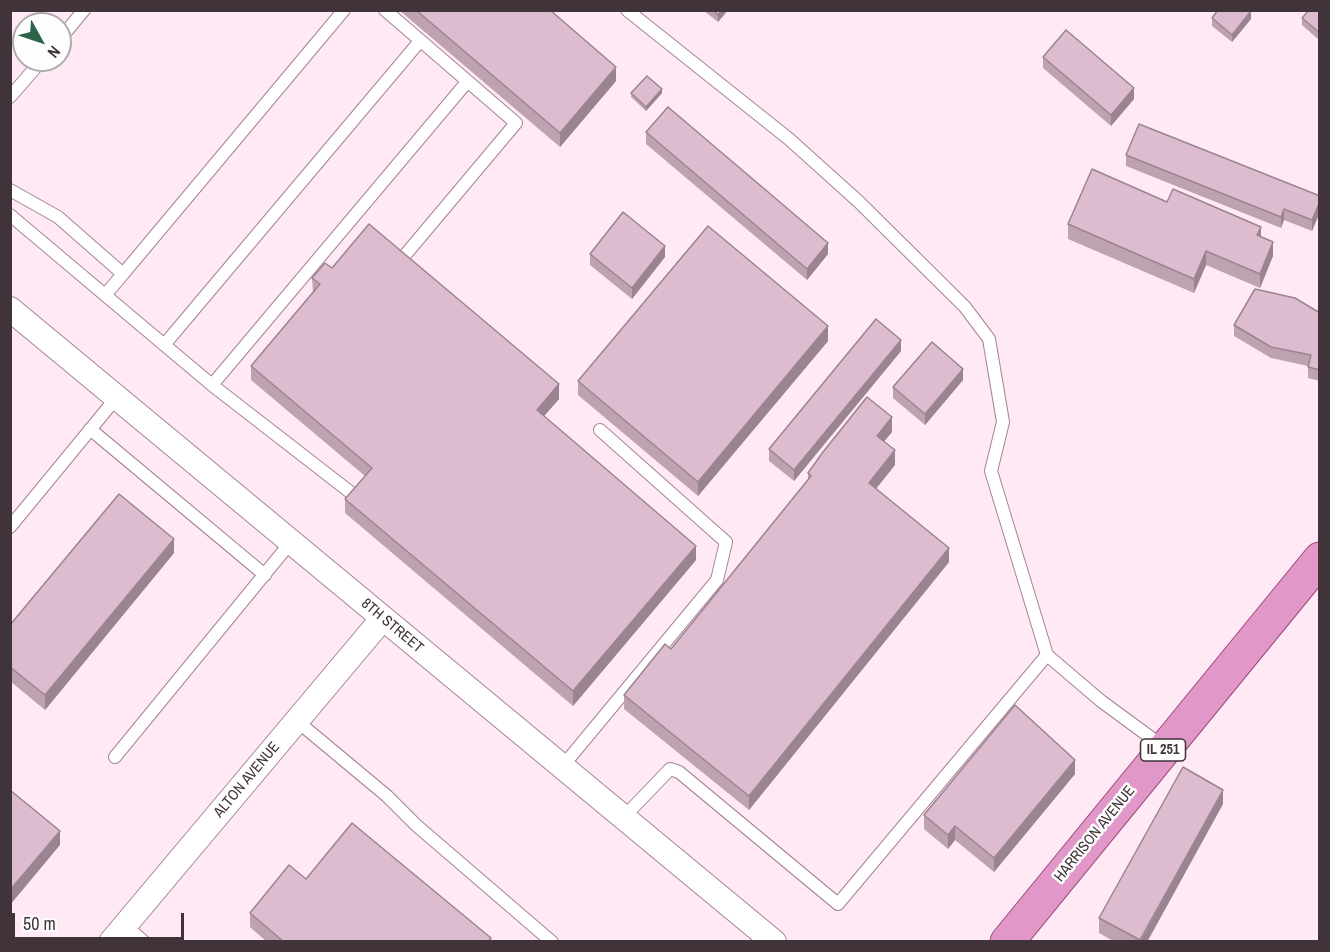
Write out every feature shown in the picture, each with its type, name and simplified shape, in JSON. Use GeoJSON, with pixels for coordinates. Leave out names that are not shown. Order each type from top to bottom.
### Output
{"type":"FeatureCollection","features":[{"type":"Feature","properties":{"kind":"main road","name":"HARRISON AVENUE"},"geometry":{"type":"LineString","coordinates":[[1007,942],[1320,559]]}},
{"type":"Feature","properties":{"kind":"street","name":"8TH STREET"},"geometry":{"type":"LineString","coordinates":[[10,309],[774,942]]}},
{"type":"Feature","properties":{"kind":"street","name":"ALTON AVENUE"},"geometry":{"type":"LineString","coordinates":[[118,933],[383,618]]}},
{"type":"Feature","properties":{"kind":"lane"},"geometry":{"type":"LineString","coordinates":[[72,24],[84,10]]}},
{"type":"Feature","properties":{"kind":"lane"},"geometry":{"type":"LineString","coordinates":[[105,295],[344,10]]}},
{"type":"Feature","properties":{"kind":"lane"},"geometry":{"type":"LineString","coordinates":[[385,10],[516,123],[406,254]]}},
{"type":"Feature","properties":{"kind":"lane"},"geometry":{"type":"LineString","coordinates":[[627,10],[798,147],[964,307],[989,339],[1003,422],[991,471],[1047,655],[1101,701],[1165,748]]}},
{"type":"Feature","properties":{"kind":"lane"},"geometry":{"type":"LineString","coordinates":[[164,345],[420,41]]}},
{"type":"Feature","properties":{"kind":"lane"},"geometry":{"type":"LineString","coordinates":[[10,97],[32,72]]}},
{"type":"Feature","properties":{"kind":"lane"},"geometry":{"type":"LineString","coordinates":[[212,385],[467,82]]}},
{"type":"Feature","properties":{"kind":"lane"},"geometry":{"type":"LineString","coordinates":[[10,190],[58,217],[123,274]]}},
{"type":"Feature","properties":{"kind":"lane"},"geometry":{"type":"LineString","coordinates":[[10,215],[212,385],[350,492]]}},
{"type":"Feature","properties":{"kind":"lane"},"geometry":{"type":"LineString","coordinates":[[10,527],[117,397]]}},
{"type":"Feature","properties":{"kind":"lane"},"geometry":{"type":"LineString","coordinates":[[90,429],[265,575]]}},
{"type":"Feature","properties":{"kind":"lane"},"geometry":{"type":"LineString","coordinates":[[562,766],[717,580],[726,542],[600,430]]}},
{"type":"Feature","properties":{"kind":"lane"},"geometry":{"type":"LineString","coordinates":[[115,757],[291,542]]}},
{"type":"Feature","properties":{"kind":"lane"},"geometry":{"type":"LineString","coordinates":[[624,818],[670,769],[679,772],[838,904],[1047,655]]}},
{"type":"Feature","properties":{"kind":"lane"},"geometry":{"type":"LineString","coordinates":[[297,721],[387,796],[416,825],[552,942]]}},
{"type":"Feature","properties":{"kind":"lane"},"geometry":{"type":"LineString","coordinates":[[118,933],[144,942]]}},
{"type":"Feature","properties":{"kind":"building"},"geometry":{"type":"Polygon","coordinates":[[[416,10],[550,10],[616,67],[560,133],[416,10]]]}},
{"type":"Feature","properties":{"kind":"building"},"geometry":{"type":"Polygon","coordinates":[[[1218,10],[1251,11],[1232,35],[1212,18],[1218,10]]]}},
{"type":"Feature","properties":{"kind":"building"},"geometry":{"type":"Polygon","coordinates":[[[1309,10],[1320,10],[1320,33],[1302,18],[1309,10]]]}},
{"type":"Feature","properties":{"kind":"building"},"geometry":{"type":"Polygon","coordinates":[[[1066,30],[1134,88],[1111,115],[1043,57],[1066,30]]]}},
{"type":"Feature","properties":{"kind":"building"},"geometry":{"type":"Polygon","coordinates":[[[647,76],[662,89],[646,107],[631,93],[647,76]]]}},
{"type":"Feature","properties":{"kind":"building"},"geometry":{"type":"Polygon","coordinates":[[[668,107],[828,243],[807,269],[646,132],[668,107]]]}},
{"type":"Feature","properties":{"kind":"building"},"geometry":{"type":"Polygon","coordinates":[[[1139,124],[1320,196],[1312,220],[1284,209],[1281,217],[1126,155],[1139,124]]]}},
{"type":"Feature","properties":{"kind":"building"},"geometry":{"type":"Polygon","coordinates":[[[1092,169],[1167,202],[1173,189],[1261,227],[1257,235],[1273,242],[1260,274],[1206,251],[1194,279],[1068,224],[1092,169]]]}},
{"type":"Feature","properties":{"kind":"building"},"geometry":{"type":"Polygon","coordinates":[[[623,212],[665,246],[632,288],[590,254],[623,212]]]}},
{"type":"Feature","properties":{"kind":"building"},"geometry":{"type":"Polygon","coordinates":[[[369,224],[559,384],[537,410],[696,546],[573,691],[345,499],[372,468],[251,366],[320,284],[312,278],[325,263],[332,268],[369,224]]]}},
{"type":"Feature","properties":{"kind":"building"},"geometry":{"type":"Polygon","coordinates":[[[708,226],[828,326],[698,482],[578,381],[708,226]]]}},
{"type":"Feature","properties":{"kind":"building"},"geometry":{"type":"Polygon","coordinates":[[[1255,289],[1295,298],[1320,313],[1320,370],[1308,367],[1311,355],[1271,347],[1234,325],[1255,289]]]}},
{"type":"Feature","properties":{"kind":"building"},"geometry":{"type":"Polygon","coordinates":[[[876,319],[901,340],[794,470],[769,449],[876,319]]]}},
{"type":"Feature","properties":{"kind":"building"},"geometry":{"type":"Polygon","coordinates":[[[932,342],[963,369],[925,414],[893,387],[932,342]]]}},
{"type":"Feature","properties":{"kind":"building"},"geometry":{"type":"Polygon","coordinates":[[[867,397],[892,417],[877,436],[895,450],[869,483],[949,548],[749,796],[624,695],[665,644],[671,649],[811,476],[808,473],[867,397]]]}},
{"type":"Feature","properties":{"kind":"building"},"geometry":{"type":"Polygon","coordinates":[[[119,494],[174,539],[45,695],[10,667],[10,625],[119,494]]]}},
{"type":"Feature","properties":{"kind":"building"},"geometry":{"type":"Polygon","coordinates":[[[1015,705],[1075,760],[994,858],[955,826],[948,835],[924,815],[1015,705]]]}},
{"type":"Feature","properties":{"kind":"building"},"geometry":{"type":"Polygon","coordinates":[[[1183,767],[1223,790],[1140,940],[1099,918],[1183,767]]]}},
{"type":"Feature","properties":{"kind":"building"},"geometry":{"type":"Polygon","coordinates":[[[10,790],[60,831],[10,890],[10,790]]]}},
{"type":"Feature","properties":{"kind":"building"},"geometry":{"type":"Polygon","coordinates":[[[352,823],[491,938],[488,942],[284,942],[250,913],[289,865],[306,879],[352,823]]]}}]}
